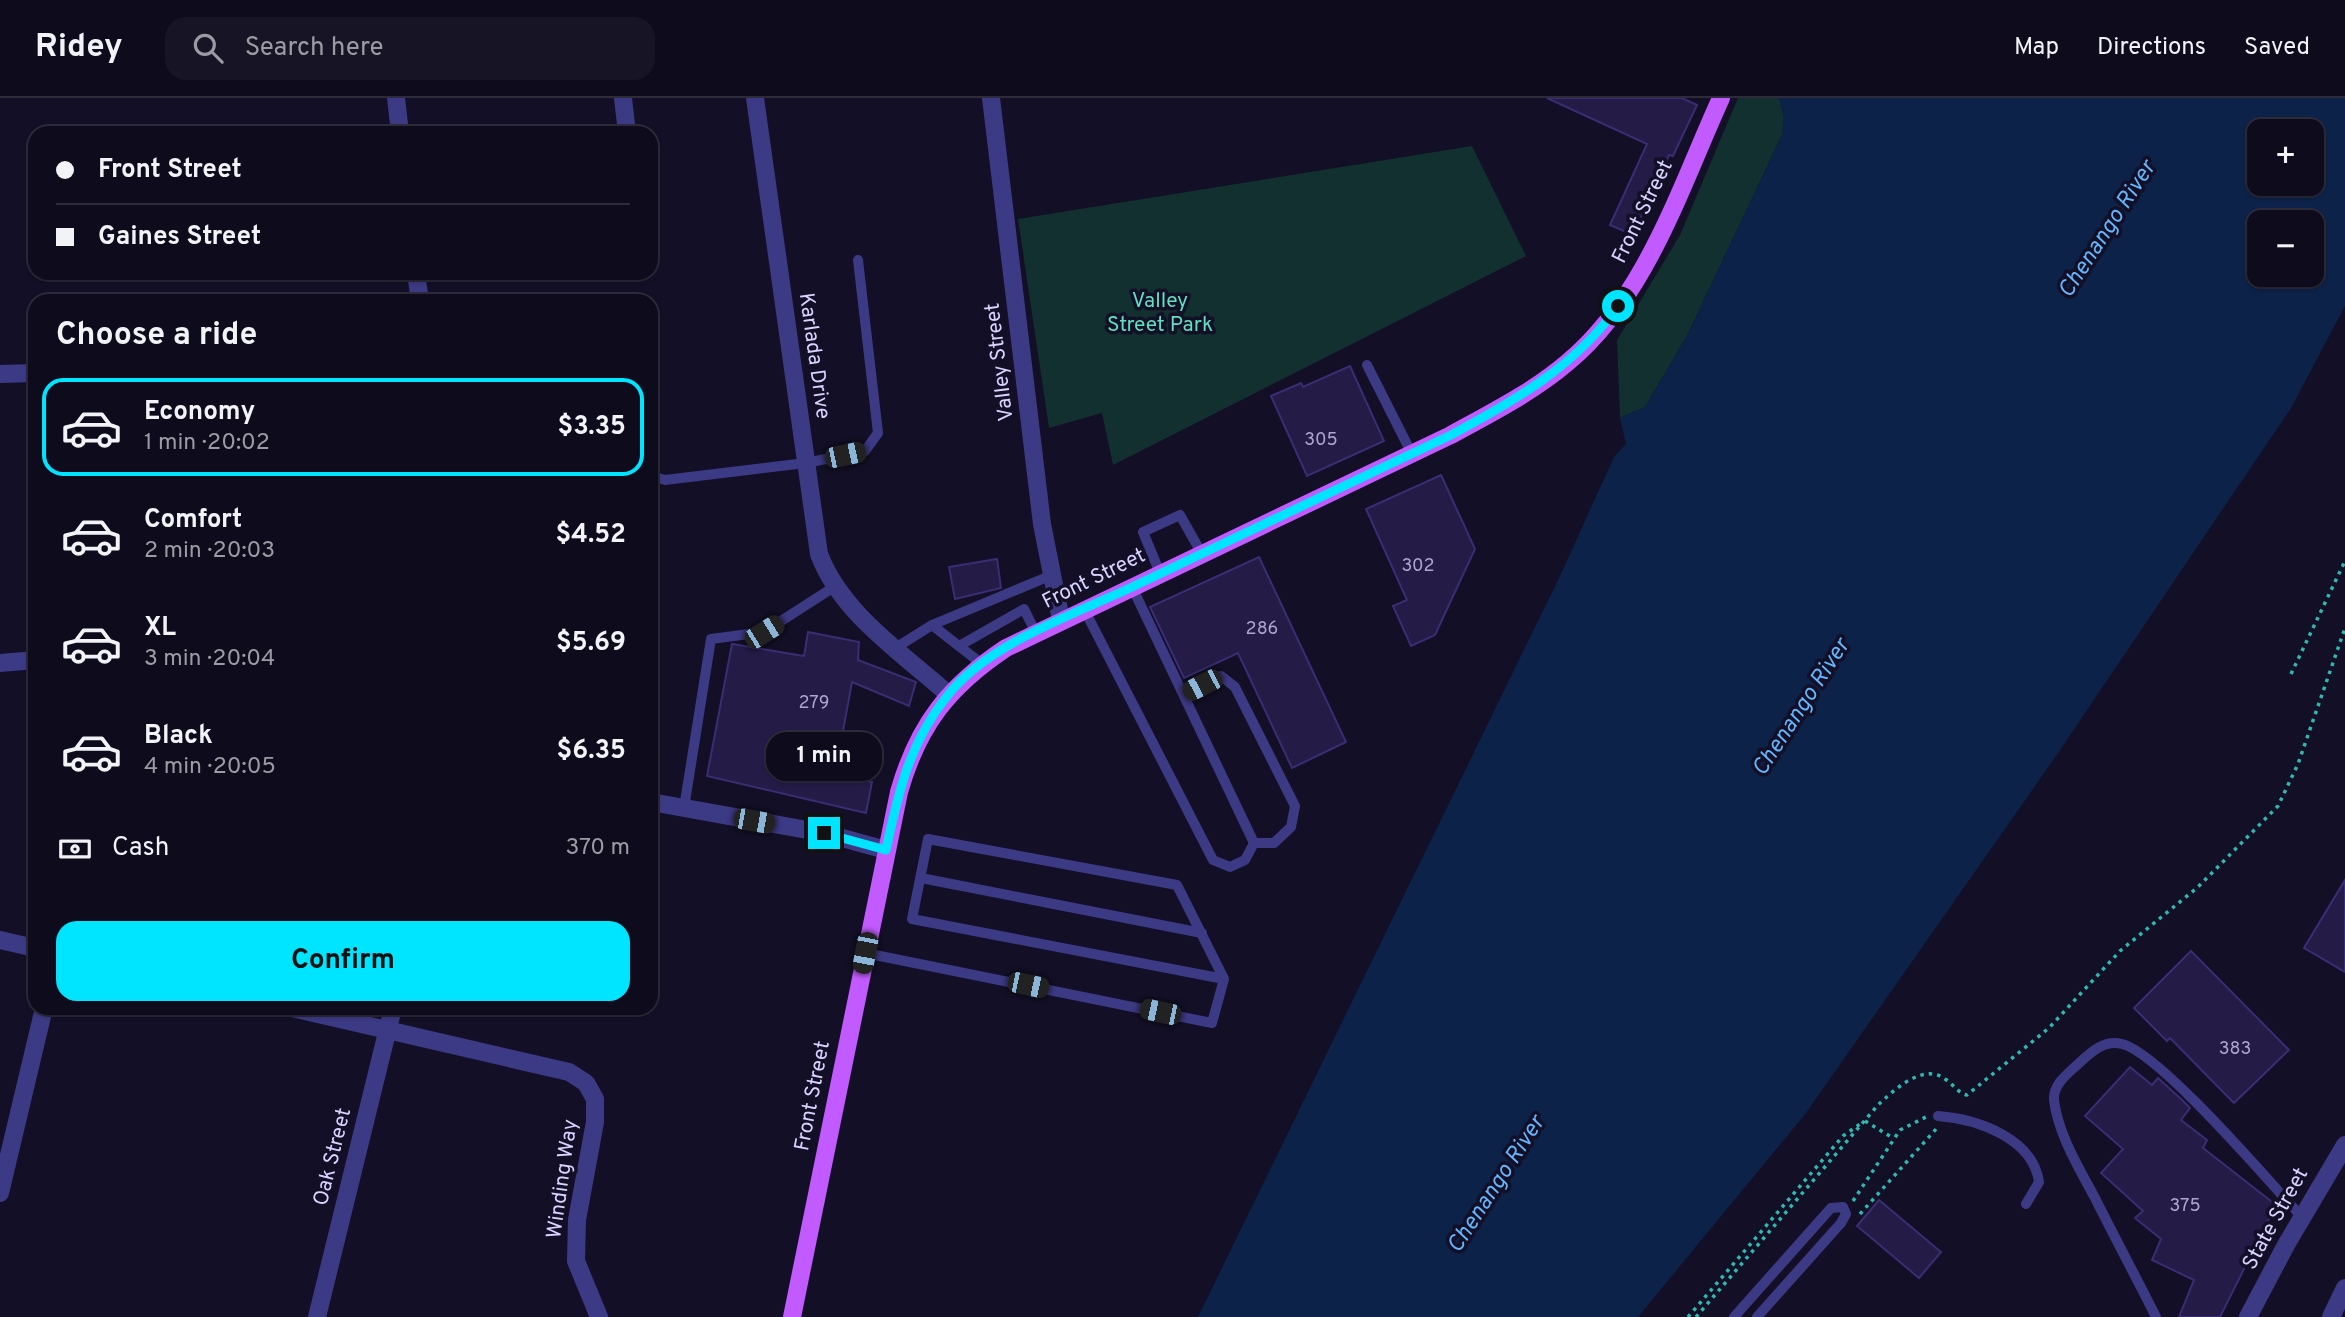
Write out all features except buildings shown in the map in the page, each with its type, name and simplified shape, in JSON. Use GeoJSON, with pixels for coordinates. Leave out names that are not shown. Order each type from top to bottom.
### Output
{"type":"FeatureCollection","features":[{"type":"Feature","properties":{"kind":"main road","name":"Front Street"},"geometry":{"type":"LineString","coordinates":[[792,1317],[886,850],[906,766],[926,726],[948,694],[982,664],[1060,620],[1412,454],[1509,404],[1568,362],[1606,324],[1642,271],[1721,98]]}},
{"type":"Feature","properties":{"kind":"street"},"geometry":{"type":"LineString","coordinates":[[396,98],[399,126]]}},
{"type":"Feature","properties":{"kind":"street"},"geometry":{"type":"LineString","coordinates":[[623,98],[626,126]]}},
{"type":"Feature","properties":{"kind":"street","name":"Karlada Drive"},"geometry":{"type":"LineString","coordinates":[[755,98],[818,554],[834,587],[948,694]]}},
{"type":"Feature","properties":{"kind":"street","name":"Valley Street"},"geometry":{"type":"LineString","coordinates":[[990,98],[1042,524],[1060,620]]}},
{"type":"Feature","properties":{"kind":"street"},"geometry":{"type":"LineString","coordinates":[[0,374],[28,373]]}},
{"type":"Feature","properties":{"kind":"street"},"geometry":{"type":"LineString","coordinates":[[0,663],[28,661]]}},
{"type":"Feature","properties":{"kind":"street"},"geometry":{"type":"LineString","coordinates":[[658,803],[824,833],[886,850]]}},
{"type":"Feature","properties":{"kind":"street"},"geometry":{"type":"LineString","coordinates":[[0,940],[28,946]]}},
{"type":"Feature","properties":{"kind":"street"},"geometry":{"type":"LineString","coordinates":[[0,1192],[42,1015]]}},
{"type":"Feature","properties":{"kind":"street","name":"Winding Way"},"geometry":{"type":"LineString","coordinates":[[322,1015],[569,1072],[586,1083],[595,1098],[596,1122],[577,1220],[576,1261],[599,1317]]}},
{"type":"Feature","properties":{"kind":"street","name":"Oak Street"},"geometry":{"type":"LineString","coordinates":[[317,1317],[391,1015]]}},
{"type":"Feature","properties":{"kind":"street","name":"State Street"},"geometry":{"type":"LineString","coordinates":[[2248,1317],[2345,1145]]}},
{"type":"Feature","properties":{"kind":"street"},"geometry":{"type":"LineString","coordinates":[[2331,1317],[2345,1287]]}},
{"type":"Feature","properties":{"kind":"lane"},"geometry":{"type":"LineString","coordinates":[[658,478],[665,480],[806,463],[865,451],[878,433],[858,260]]}},
{"type":"Feature","properties":{"kind":"lane"},"geometry":{"type":"LineString","coordinates":[[1367,365],[1412,454]]}},
{"type":"Feature","properties":{"kind":"lane"},"geometry":{"type":"LineString","coordinates":[[1160,573],[1143,532],[1180,515],[1202,554]]}},
{"type":"Feature","properties":{"kind":"lane"},"geometry":{"type":"LineString","coordinates":[[897,647],[932,625],[1052,576]]}},
{"type":"Feature","properties":{"kind":"lane"},"geometry":{"type":"LineString","coordinates":[[684,808],[711,639],[764,632],[834,587]]}},
{"type":"Feature","properties":{"kind":"lane"},"geometry":{"type":"LineString","coordinates":[[1132,587],[1254,843]]}},
{"type":"Feature","properties":{"kind":"lane"},"geometry":{"type":"LineString","coordinates":[[1015,591],[1037,633]]}},
{"type":"Feature","properties":{"kind":"lane"},"geometry":{"type":"LineString","coordinates":[[959,646],[1024,609]]}},
{"type":"Feature","properties":{"kind":"lane"},"geometry":{"type":"LineString","coordinates":[[1084,609],[1213,860],[1230,867],[1245,860],[1254,843]]}},
{"type":"Feature","properties":{"kind":"lane"},"geometry":{"type":"LineString","coordinates":[[932,625],[982,664]]}},
{"type":"Feature","properties":{"kind":"lane"},"geometry":{"type":"LineString","coordinates":[[1184,695],[1221,676],[1235,687],[1295,806],[1291,827],[1274,843],[1254,843]]}},
{"type":"Feature","properties":{"kind":"lane"},"geometry":{"type":"LineString","coordinates":[[865,953],[1212,1023],[1224,979],[1177,885],[929,839],[912,919],[1224,979]]}},
{"type":"Feature","properties":{"kind":"lane"},"geometry":{"type":"LineString","coordinates":[[921,878],[1202,933]]}},
{"type":"Feature","properties":{"kind":"lane"},"geometry":{"type":"LineString","coordinates":[[2156,1317],[2075,1161],[2056,1110],[2054,1097],[2059,1082],[2091,1052],[2100,1046],[2123,1044],[2150,1062],[2190,1097],[2302,1217]]}},
{"type":"Feature","properties":{"kind":"lane"},"geometry":{"type":"LineString","coordinates":[[1938,1116],[1980,1126],[2023,1149],[2039,1182],[2026,1204]]}},
{"type":"Feature","properties":{"kind":"lane"},"geometry":{"type":"LineString","coordinates":[[1734,1317],[1831,1208],[1839,1206],[1845,1210],[1841,1223],[1757,1317]]}},
{"type":"Feature","properties":{"kind":"path"},"geometry":{"type":"LineString","coordinates":[[2291,674],[2345,561]]}},
{"type":"Feature","properties":{"kind":"path"},"geometry":{"type":"LineString","coordinates":[[1696,1317],[1865,1121],[1909,1078],[1943,1077],[1967,1095],[2049,1028],[2120,951],[2198,887],[2264,822],[2278,806],[2292,779],[2345,628]]}},
{"type":"Feature","properties":{"kind":"path"},"geometry":{"type":"LineString","coordinates":[[1845,1210],[1858,1196],[1894,1138],[1913,1121],[1938,1116],[1934,1132],[1914,1153]]}},
{"type":"Feature","properties":{"kind":"path"},"geometry":{"type":"LineString","coordinates":[[1865,1121],[1894,1138]]}},
{"type":"Feature","properties":{"kind":"path"},"geometry":{"type":"LineString","coordinates":[[1688,1317],[1843,1136],[1865,1121]]}},
{"type":"Feature","properties":{"kind":"green space"},"geometry":{"type":"Polygon","coordinates":[[[1738,98],[1779,98],[1784,117],[1782,135],[1687,336],[1645,407],[1620,418],[1617,340],[1680,235],[1738,98]]]}},
{"type":"Feature","properties":{"kind":"green space","name":"Valley Street Park"},"geometry":{"type":"Polygon","coordinates":[[[1472,146],[1526,256],[1113,465],[1102,413],[1049,428],[1018,219],[1472,146]]]}},
{"type":"Feature","properties":{"kind":"water","name":"Chenango River"},"geometry":{"type":"Polygon","coordinates":[[[1779,98],[2345,98],[2345,306],[2291,408],[2056,756],[1806,1113],[1638,1317],[1198,1317],[1560,576],[1614,457],[1626,444],[1620,418],[1645,407],[1687,336],[1782,135],[1784,117],[1779,98]]]}},
{"type":"Feature","properties":{"kind":"route"},"geometry":{"type":"LineString","coordinates":[[824,833],[886,850],[906,766],[926,726],[948,694],[961,681],[1006,648],[1451,435],[1509,404],[1568,362],[1606,324],[1618,306]]}}]}
